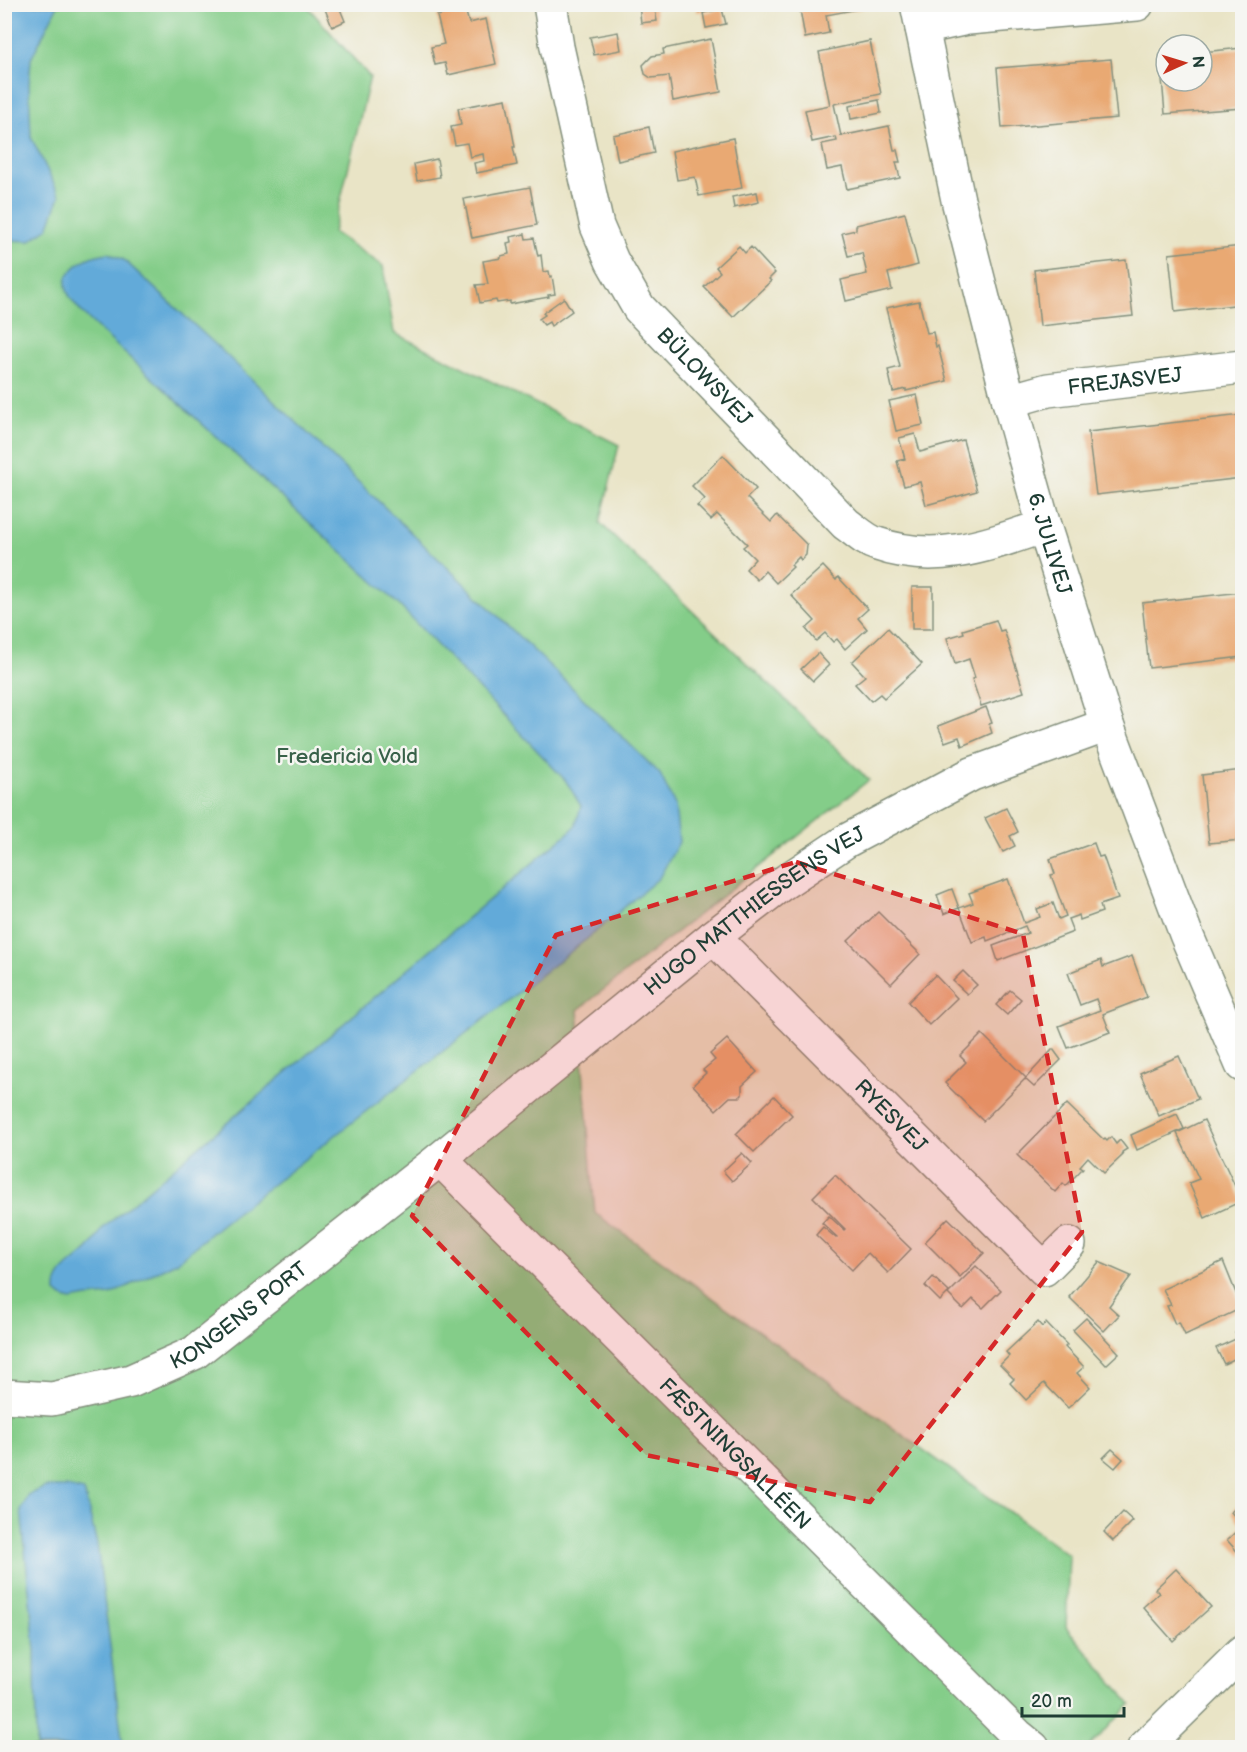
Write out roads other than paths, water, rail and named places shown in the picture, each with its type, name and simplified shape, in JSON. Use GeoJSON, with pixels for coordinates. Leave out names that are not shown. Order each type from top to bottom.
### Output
{"type":"FeatureCollection","features":[{"type":"Feature","properties":{"kind":"street","name":"BÜLOWSVEJ"},"geometry":{"type":"LineString","coordinates":[[550,4],[557,46],[597,226],[612,261],[639,308],[846,524],[875,544],[914,554],[959,552],[1044,526]]}},
{"type":"Feature","properties":{"kind":"street"},"geometry":{"type":"LineString","coordinates":[[920,16],[968,18],[1137,4]]}},
{"type":"Feature","properties":{"kind":"street","name":"6. JULIVEJ"},"geometry":{"type":"LineString","coordinates":[[920,16],[958,200],[1009,401],[1044,526],[1107,725],[1186,934],[1242,1065]]}},
{"type":"Feature","properties":{"kind":"street","name":"FREJASVEJ"},"geometry":{"type":"LineString","coordinates":[[1009,401],[1048,390],[1242,367]]}},
{"type":"Feature","properties":{"kind":"street","name":"HUGO MATTHIESSENS VEJ"},"geometry":{"type":"LineString","coordinates":[[440,1159],[780,885],[856,836],[972,774],[1107,725]]}},
{"type":"Feature","properties":{"kind":"street","name":"RYESVEJ"},"geometry":{"type":"LineString","coordinates":[[713,937],[1044,1269],[1069,1244]]}},
{"type":"Feature","properties":{"kind":"street","name":"KONGENS PORT"},"geometry":{"type":"LineString","coordinates":[[4,1396],[52,1399],[131,1380],[194,1353],[440,1159]]}},
{"type":"Feature","properties":{"kind":"street","name":"FÆSTNINGSALLÉEN"},"geometry":{"type":"LineString","coordinates":[[440,1159],[1017,1735],[1033,1748]]}},
{"type":"Feature","properties":{"kind":"street"},"geometry":{"type":"LineString","coordinates":[[1144,1748],[1242,1652]]}},
{"type":"Feature","properties":{"kind":"water"},"geometry":{"type":"Polygon","coordinates":[[[4,5],[58,5],[31,59],[29,84],[31,137],[60,196],[48,228],[29,241],[5,240],[4,5]]]}},
{"type":"Feature","properties":{"kind":"water"},"geometry":{"type":"Polygon","coordinates":[[[108,253],[124,260],[216,345],[660,774],[675,805],[679,842],[659,878],[588,938],[218,1227],[178,1261],[110,1295],[71,1300],[56,1292],[56,1284],[68,1266],[91,1246],[102,1229],[575,827],[581,806],[566,781],[397,603],[77,307],[67,291],[68,275],[85,259],[108,253]]]}},
{"type":"Feature","properties":{"kind":"water"},"geometry":{"type":"Polygon","coordinates":[[[45,1487],[67,1487],[84,1491],[97,1544],[123,1747],[36,1747],[35,1651],[21,1510],[29,1495],[45,1487]]]}},
{"type":"Feature","properties":{"kind":"park label","name":"Fredericia Vold"},"geometry":{"type":"Point","coordinates":[347,756]}}]}
